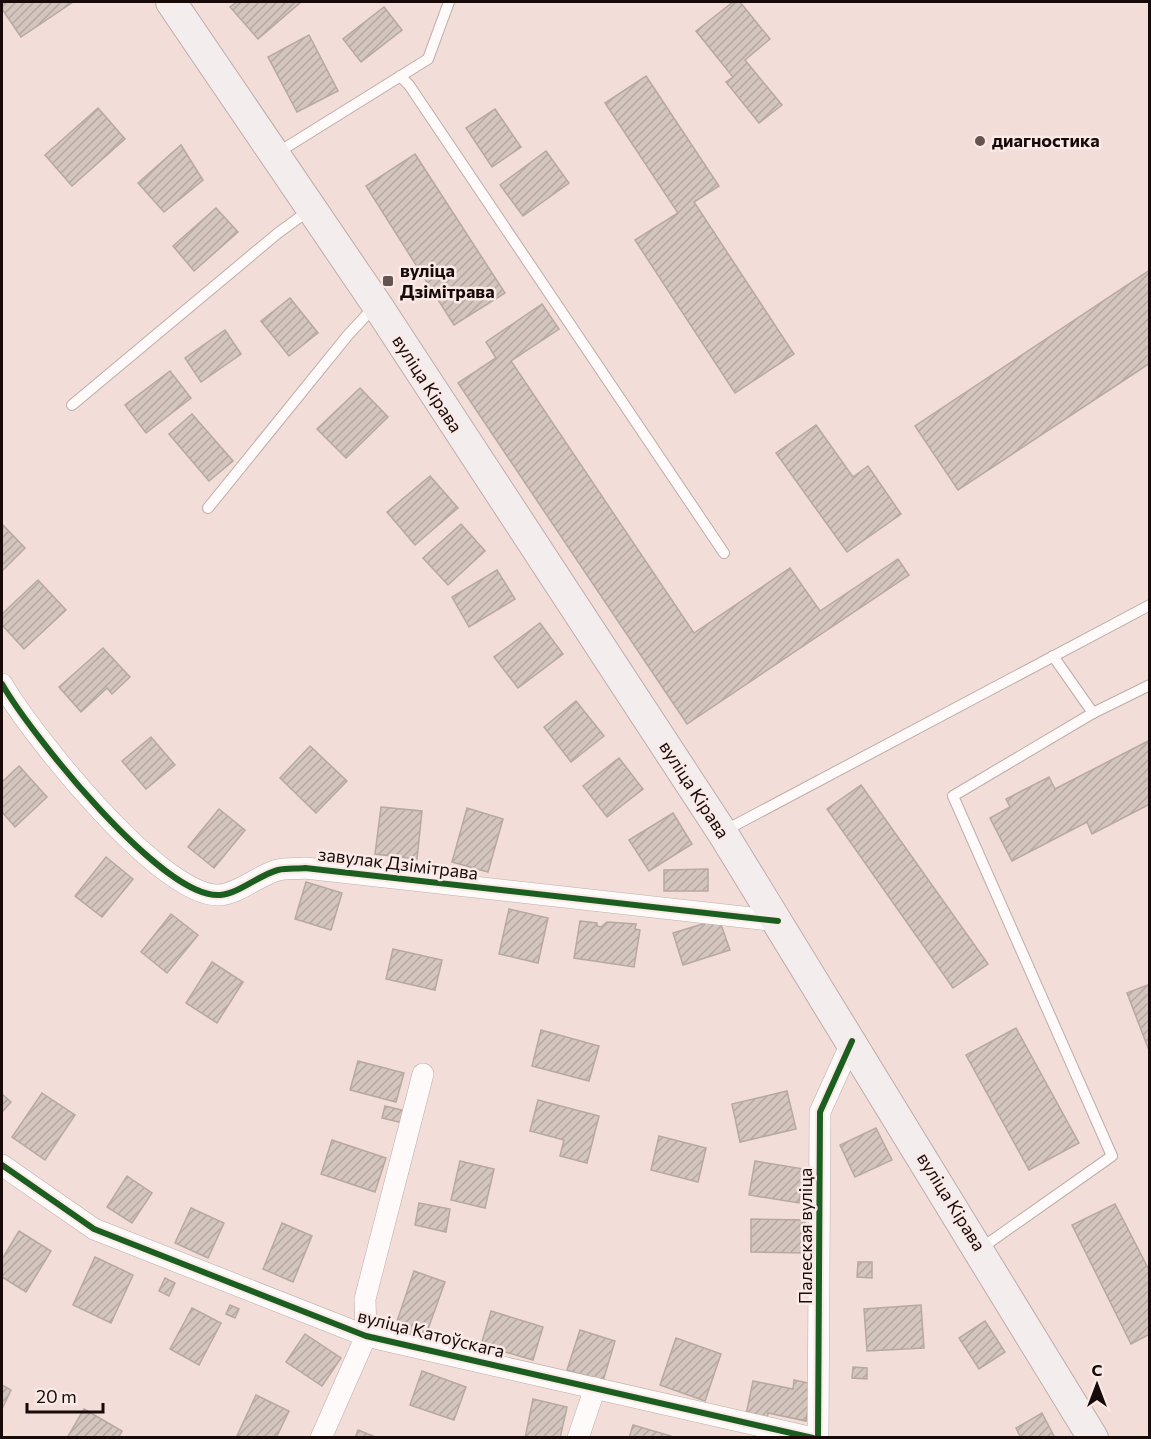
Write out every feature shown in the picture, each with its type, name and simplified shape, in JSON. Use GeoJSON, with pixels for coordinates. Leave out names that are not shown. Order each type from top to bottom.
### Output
{"type":"FeatureCollection","features":[{"type":"Feature","properties":{"kind":"main road","name":"вуліца Кірава"},"geometry":{"type":"LineString","coordinates":[[171,2],[376,305],[547,570],[722,832],[980,1249],[1093,1437]]}},
{"type":"Feature","properties":{"kind":"street","name":"завулак Дзімітрава"},"geometry":{"type":"LineString","coordinates":[[2,684],[72,779],[109,817],[168,874],[191,888],[206,893],[221,895],[278,870],[305,868],[778,921]]}},
{"type":"Feature","properties":{"kind":"street","name":"Палеская вуліца"},"geometry":{"type":"LineString","coordinates":[[818,1437],[820,1112],[852,1041]]}},
{"type":"Feature","properties":{"kind":"street","name":"вуліца Катоўскага"},"geometry":{"type":"LineString","coordinates":[[366,1336],[365,1299],[423,1074]]}},
{"type":"Feature","properties":{"kind":"street","name":"вуліца Катоўскага"},"geometry":{"type":"LineString","coordinates":[[2,1165],[94,1229],[366,1336],[813,1437]]}},
{"type":"Feature","properties":{"kind":"street"},"geometry":{"type":"LineString","coordinates":[[321,1437],[366,1336]]}},
{"type":"Feature","properties":{"kind":"street"},"geometry":{"type":"LineString","coordinates":[[578,1437],[595,1388]]}},
{"type":"Feature","properties":{"kind":"lane"},"geometry":{"type":"LineString","coordinates":[[274,155],[428,59],[449,2]]}},
{"type":"Feature","properties":{"kind":"lane"},"geometry":{"type":"LineString","coordinates":[[400,76],[408,84],[724,553]]}},
{"type":"Feature","properties":{"kind":"lane"},"geometry":{"type":"LineString","coordinates":[[72,405],[278,233],[311,209]]}},
{"type":"Feature","properties":{"kind":"lane"},"geometry":{"type":"LineString","coordinates":[[208,507],[348,335],[376,305]]}},
{"type":"Feature","properties":{"kind":"lane"},"geometry":{"type":"LineString","coordinates":[[722,832],[1149,605]]}},
{"type":"Feature","properties":{"kind":"lane"},"geometry":{"type":"LineString","coordinates":[[1053,656],[1093,713]]}},
{"type":"Feature","properties":{"kind":"lane"},"geometry":{"type":"LineString","coordinates":[[980,1249],[1112,1156],[953,796],[1093,713],[1149,684]]}},
{"type":"Feature","properties":{"kind":"building"},"geometry":{"type":"Polygon","coordinates":[[[6,2],[73,2],[21,37],[2,9],[2,4],[6,2]]]}},
{"type":"Feature","properties":{"kind":"building"},"geometry":{"type":"Polygon","coordinates":[[[237,2],[301,2],[258,39],[230,7],[237,2]]]}},
{"type":"Feature","properties":{"kind":"building"},"geometry":{"type":"Polygon","coordinates":[[[733,2],[740,2],[770,39],[745,60],[782,105],[759,123],[726,82],[733,77],[696,31],[733,2]]]}},
{"type":"Feature","properties":{"kind":"building"},"geometry":{"type":"Polygon","coordinates":[[[384,7],[402,30],[361,62],[343,39],[384,7]]]}},
{"type":"Feature","properties":{"kind":"building"},"geometry":{"type":"Polygon","coordinates":[[[309,35],[338,91],[297,112],[268,57],[309,35]]]}},
{"type":"Feature","properties":{"kind":"building"},"geometry":{"type":"Polygon","coordinates":[[[646,76],[719,186],[694,202],[794,354],[735,393],[635,240],[678,213],[605,103],[646,76]]]}},
{"type":"Feature","properties":{"kind":"building"},"geometry":{"type":"Polygon","coordinates":[[[98,108],[125,139],[72,186],[45,155],[98,108]]]}},
{"type":"Feature","properties":{"kind":"building"},"geometry":{"type":"Polygon","coordinates":[[[495,109],[521,147],[492,167],[466,128],[495,109]]]}},
{"type":"Feature","properties":{"kind":"building"},"geometry":{"type":"Polygon","coordinates":[[[181,145],[203,180],[164,212],[138,183],[181,145]]]}},
{"type":"Feature","properties":{"kind":"building"},"geometry":{"type":"Polygon","coordinates":[[[546,151],[569,183],[523,216],[500,185],[546,151]]]}},
{"type":"Feature","properties":{"kind":"building"},"geometry":{"type":"Polygon","coordinates":[[[415,154],[505,293],[454,325],[366,186],[415,154]]]}},
{"type":"Feature","properties":{"kind":"building"},"geometry":{"type":"Polygon","coordinates":[[[216,208],[238,232],[194,271],[173,246],[216,208]]]}},
{"type":"Feature","properties":{"kind":"building"},"geometry":{"type":"Polygon","coordinates":[[[1150,270],[1150,363],[958,490],[915,426],[1150,270]]]}},
{"type":"Feature","properties":{"kind":"building"},"geometry":{"type":"Polygon","coordinates":[[[290,298],[318,333],[289,356],[261,321],[290,298]]]}},
{"type":"Feature","properties":{"kind":"building"},"geometry":{"type":"Polygon","coordinates":[[[542,304],[559,329],[511,361],[694,633],[790,568],[820,611],[898,559],[909,575],[687,724],[458,383],[496,358],[486,342],[542,304]]]}},
{"type":"Feature","properties":{"kind":"building"},"geometry":{"type":"Polygon","coordinates":[[[225,330],[241,354],[201,382],[185,358],[225,330]]]}},
{"type":"Feature","properties":{"kind":"building"},"geometry":{"type":"Polygon","coordinates":[[[170,371],[191,398],[146,433],[125,405],[170,371]]]}},
{"type":"Feature","properties":{"kind":"building"},"geometry":{"type":"Polygon","coordinates":[[[360,388],[388,417],[346,458],[317,429],[360,388]]]}},
{"type":"Feature","properties":{"kind":"building"},"geometry":{"type":"Polygon","coordinates":[[[192,414],[233,461],[209,481],[169,434],[192,414]]]}},
{"type":"Feature","properties":{"kind":"building"},"geometry":{"type":"Polygon","coordinates":[[[816,425],[853,477],[868,466],[901,514],[847,552],[776,453],[816,425]]]}},
{"type":"Feature","properties":{"kind":"building"},"geometry":{"type":"Polygon","coordinates":[[[430,476],[458,508],[415,545],[387,512],[430,476]]]}},
{"type":"Feature","properties":{"kind":"building"},"geometry":{"type":"Polygon","coordinates":[[[2,524],[25,548],[2,571],[2,524]]]}},
{"type":"Feature","properties":{"kind":"building"},"geometry":{"type":"Polygon","coordinates":[[[461,524],[485,551],[448,585],[423,558],[461,524]]]}},
{"type":"Feature","properties":{"kind":"building"},"geometry":{"type":"Polygon","coordinates":[[[497,570],[515,599],[469,627],[452,597],[497,570]]]}},
{"type":"Feature","properties":{"kind":"building"},"geometry":{"type":"Polygon","coordinates":[[[38,580],[66,610],[24,649],[2,625],[2,614],[38,580]]]}},
{"type":"Feature","properties":{"kind":"building"},"geometry":{"type":"Polygon","coordinates":[[[540,623],[563,654],[518,688],[494,657],[540,623]]]}},
{"type":"Feature","properties":{"kind":"building"},"geometry":{"type":"Polygon","coordinates":[[[103,648],[130,677],[112,694],[107,688],[81,712],[59,687],[103,648]]]}},
{"type":"Feature","properties":{"kind":"building"},"geometry":{"type":"Polygon","coordinates":[[[576,701],[604,736],[571,762],[544,727],[576,701]]]}},
{"type":"Feature","properties":{"kind":"building"},"geometry":{"type":"Polygon","coordinates":[[[151,737],[175,765],[146,789],[122,761],[151,737]]]}},
{"type":"Feature","properties":{"kind":"building"},"geometry":{"type":"Polygon","coordinates":[[[1150,740],[1150,804],[1092,834],[1087,822],[1012,861],[990,818],[1010,807],[1006,799],[1049,777],[1055,789],[1150,740]]]}},
{"type":"Feature","properties":{"kind":"building"},"geometry":{"type":"Polygon","coordinates":[[[310,746],[347,781],[316,813],[280,778],[310,746]]]}},
{"type":"Feature","properties":{"kind":"building"},"geometry":{"type":"Polygon","coordinates":[[[619,758],[643,789],[607,817],[583,786],[619,758]]]}},
{"type":"Feature","properties":{"kind":"building"},"geometry":{"type":"Polygon","coordinates":[[[19,766],[47,797],[15,827],[2,812],[2,782],[19,766]]]}},
{"type":"Feature","properties":{"kind":"building"},"geometry":{"type":"Polygon","coordinates":[[[861,785],[988,964],[953,988],[827,809],[861,785]]]}},
{"type":"Feature","properties":{"kind":"building"},"geometry":{"type":"Polygon","coordinates":[[[381,807],[422,811],[417,859],[375,854],[381,807]]]}},
{"type":"Feature","properties":{"kind":"building"},"geometry":{"type":"Polygon","coordinates":[[[467,808],[503,819],[488,872],[452,862],[467,808]]]}},
{"type":"Feature","properties":{"kind":"building"},"geometry":{"type":"Polygon","coordinates":[[[219,809],[245,830],[214,868],[188,847],[219,809]]]}},
{"type":"Feature","properties":{"kind":"building"},"geometry":{"type":"Polygon","coordinates":[[[673,813],[692,844],[649,871],[629,840],[673,813]]]}},
{"type":"Feature","properties":{"kind":"building"},"geometry":{"type":"Polygon","coordinates":[[[106,857],[133,879],[102,917],[75,896],[106,857]]]}},
{"type":"Feature","properties":{"kind":"building"},"geometry":{"type":"Polygon","coordinates":[[[708,869],[708,891],[664,891],[664,870],[708,869]]]}},
{"type":"Feature","properties":{"kind":"building"},"geometry":{"type":"Polygon","coordinates":[[[306,882],[342,893],[331,930],[295,919],[306,882]]]}},
{"type":"Feature","properties":{"kind":"building"},"geometry":{"type":"Polygon","coordinates":[[[509,909],[548,918],[538,963],[499,954],[509,909]]]}},
{"type":"Feature","properties":{"kind":"building"},"geometry":{"type":"Polygon","coordinates":[[[171,914],[198,935],[167,973],[141,952],[171,914]]]}},
{"type":"Feature","properties":{"kind":"building"},"geometry":{"type":"Polygon","coordinates":[[[719,919],[730,950],[683,965],[673,933],[719,919]]]}},
{"type":"Feature","properties":{"kind":"building"},"geometry":{"type":"Polygon","coordinates":[[[580,921],[597,923],[597,926],[601,927],[607,922],[636,924],[635,929],[640,930],[634,967],[574,958],[580,921]]]}},
{"type":"Feature","properties":{"kind":"building"},"geometry":{"type":"Polygon","coordinates":[[[393,949],[442,960],[435,990],[386,979],[393,949]]]}},
{"type":"Feature","properties":{"kind":"building"},"geometry":{"type":"Polygon","coordinates":[[[212,962],[243,982],[217,1023],[186,1003],[212,962]]]}},
{"type":"Feature","properties":{"kind":"building"},"geometry":{"type":"Polygon","coordinates":[[[1150,984],[1150,1053],[1127,993],[1150,984]]]}},
{"type":"Feature","properties":{"kind":"building"},"geometry":{"type":"Polygon","coordinates":[[[1016,1028],[1079,1143],[1029,1170],[966,1055],[1016,1028]]]}},
{"type":"Feature","properties":{"kind":"building"},"geometry":{"type":"Polygon","coordinates":[[[541,1030],[599,1046],[589,1081],[532,1066],[541,1030]]]}},
{"type":"Feature","properties":{"kind":"building"},"geometry":{"type":"Polygon","coordinates":[[[358,1061],[404,1073],[396,1102],[350,1090],[358,1061]]]}},
{"type":"Feature","properties":{"kind":"building"},"geometry":{"type":"Polygon","coordinates":[[[787,1091],[796,1129],[740,1142],[732,1104],[787,1091]]]}},
{"type":"Feature","properties":{"kind":"building"},"geometry":{"type":"Polygon","coordinates":[[[42,1093],[75,1115],[45,1160],[12,1137],[42,1093]]]}},
{"type":"Feature","properties":{"kind":"building"},"geometry":{"type":"Polygon","coordinates":[[[2,1094],[11,1102],[2,1112],[2,1094]]]}},
{"type":"Feature","properties":{"kind":"building"},"geometry":{"type":"Polygon","coordinates":[[[538,1100],[599,1116],[587,1163],[560,1156],[564,1140],[530,1131],[538,1100]]]}},
{"type":"Feature","properties":{"kind":"building"},"geometry":{"type":"Polygon","coordinates":[[[385,1106],[406,1111],[403,1123],[382,1118],[385,1106]]]}},
{"type":"Feature","properties":{"kind":"building"},"geometry":{"type":"Polygon","coordinates":[[[876,1128],[892,1160],[855,1177],[840,1145],[876,1128]]]}},
{"type":"Feature","properties":{"kind":"building"},"geometry":{"type":"Polygon","coordinates":[[[659,1136],[706,1148],[698,1182],[651,1170],[659,1136]]]}},
{"type":"Feature","properties":{"kind":"building"},"geometry":{"type":"Polygon","coordinates":[[[332,1140],[386,1158],[375,1192],[321,1174],[332,1140]]]}},
{"type":"Feature","properties":{"kind":"building"},"geometry":{"type":"Polygon","coordinates":[[[460,1161],[494,1169],[485,1208],[451,1200],[460,1161]]]}},
{"type":"Feature","properties":{"kind":"building"},"geometry":{"type":"Polygon","coordinates":[[[755,1161],[804,1169],[799,1203],[749,1195],[755,1161]]]}},
{"type":"Feature","properties":{"kind":"building"},"geometry":{"type":"Polygon","coordinates":[[[127,1176],[152,1193],[132,1223],[107,1207],[127,1176]]]}},
{"type":"Feature","properties":{"kind":"building"},"geometry":{"type":"Polygon","coordinates":[[[419,1203],[450,1209],[446,1232],[415,1225],[419,1203]]]}},
{"type":"Feature","properties":{"kind":"building"},"geometry":{"type":"Polygon","coordinates":[[[1115,1204],[1150,1272],[1150,1334],[1131,1344],[1072,1225],[1115,1204]]]}},
{"type":"Feature","properties":{"kind":"building"},"geometry":{"type":"Polygon","coordinates":[[[191,1208],[224,1223],[208,1258],[175,1243],[191,1208]]]}},
{"type":"Feature","properties":{"kind":"building"},"geometry":{"type":"Polygon","coordinates":[[[751,1219],[805,1220],[805,1253],[751,1252],[751,1219]]]}},
{"type":"Feature","properties":{"kind":"building"},"geometry":{"type":"Polygon","coordinates":[[[282,1223],[312,1236],[293,1282],[263,1269],[282,1223]]]}},
{"type":"Feature","properties":{"kind":"building"},"geometry":{"type":"Polygon","coordinates":[[[19,1231],[51,1251],[26,1292],[2,1277],[2,1259],[19,1231]]]}},
{"type":"Feature","properties":{"kind":"building"},"geometry":{"type":"Polygon","coordinates":[[[95,1257],[133,1275],[111,1323],[73,1305],[95,1257]]]}},
{"type":"Feature","properties":{"kind":"building"},"geometry":{"type":"Polygon","coordinates":[[[858,1262],[872,1262],[872,1278],[857,1277],[858,1262]]]}},
{"type":"Feature","properties":{"kind":"building"},"geometry":{"type":"Polygon","coordinates":[[[414,1271],[445,1282],[424,1340],[394,1330],[414,1271]]]}},
{"type":"Feature","properties":{"kind":"building"},"geometry":{"type":"Polygon","coordinates":[[[165,1278],[175,1283],[169,1296],[159,1291],[165,1278]]]}},
{"type":"Feature","properties":{"kind":"building"},"geometry":{"type":"Polygon","coordinates":[[[230,1305],[239,1309],[235,1318],[226,1314],[230,1305]]]}},
{"type":"Feature","properties":{"kind":"building"},"geometry":{"type":"Polygon","coordinates":[[[921,1305],[924,1348],[867,1351],[864,1309],[921,1305]]]}},
{"type":"Feature","properties":{"kind":"building"},"geometry":{"type":"Polygon","coordinates":[[[192,1308],[221,1323],[199,1365],[170,1349],[192,1308]]]}},
{"type":"Feature","properties":{"kind":"building"},"geometry":{"type":"Polygon","coordinates":[[[491,1311],[543,1327],[533,1360],[481,1345],[491,1311]]]}},
{"type":"Feature","properties":{"kind":"building"},"geometry":{"type":"Polygon","coordinates":[[[985,1321],[1005,1352],[979,1369],[959,1338],[985,1321]]]}},
{"type":"Feature","properties":{"kind":"building"},"geometry":{"type":"Polygon","coordinates":[[[580,1330],[615,1341],[603,1381],[567,1370],[580,1330]]]}},
{"type":"Feature","properties":{"kind":"building"},"geometry":{"type":"Polygon","coordinates":[[[305,1334],[341,1358],[322,1386],[286,1362],[305,1334]]]}},
{"type":"Feature","properties":{"kind":"building"},"geometry":{"type":"Polygon","coordinates":[[[676,1338],[721,1354],[705,1401],[660,1385],[676,1338]]]}},
{"type":"Feature","properties":{"kind":"building"},"geometry":{"type":"Polygon","coordinates":[[[853,1367],[867,1368],[867,1379],[852,1378],[853,1367]]]}},
{"type":"Feature","properties":{"kind":"building"},"geometry":{"type":"Polygon","coordinates":[[[422,1371],[466,1387],[454,1420],[410,1405],[422,1371]]]}},
{"type":"Feature","properties":{"kind":"building"},"geometry":{"type":"Polygon","coordinates":[[[794,1380],[813,1384],[806,1421],[768,1413],[767,1419],[746,1415],[753,1381],[793,1389],[794,1380]]]}},
{"type":"Feature","properties":{"kind":"building"},"geometry":{"type":"Polygon","coordinates":[[[2,1385],[11,1390],[2,1409],[2,1385]]]}},
{"type":"Feature","properties":{"kind":"building"},"geometry":{"type":"Polygon","coordinates":[[[256,1395],[289,1411],[276,1438],[236,1438],[256,1395]]]}},
{"type":"Feature","properties":{"kind":"building"},"geometry":{"type":"Polygon","coordinates":[[[533,1399],[567,1407],[560,1438],[525,1438],[533,1399]]]}},
{"type":"Feature","properties":{"kind":"building"},"geometry":{"type":"Polygon","coordinates":[[[84,1409],[122,1431],[118,1438],[67,1438],[84,1409]]]}},
{"type":"Feature","properties":{"kind":"building"},"geometry":{"type":"Polygon","coordinates":[[[1042,1413],[1055,1438],[1021,1438],[1016,1428],[1042,1413]]]}},
{"type":"Feature","properties":{"kind":"building"},"geometry":{"type":"Polygon","coordinates":[[[633,1425],[671,1436],[671,1438],[629,1438],[633,1425]]]}},
{"type":"Feature","properties":{"kind":"building"},"geometry":{"type":"Polygon","coordinates":[[[358,1430],[378,1438],[355,1438],[358,1430]]]}},
{"type":"Feature","properties":{"kind":"cycle path"},"geometry":{"type":"LineString","coordinates":[[2,684],[40,738],[100,809],[133,843],[165,871],[195,889],[220,895],[227,894],[278,870],[305,868],[778,921]]}},
{"type":"Feature","properties":{"kind":"cycle path"},"geometry":{"type":"LineString","coordinates":[[818,1438],[820,1112],[852,1041]]}},
{"type":"Feature","properties":{"kind":"cycle path"},"geometry":{"type":"LineString","coordinates":[[2,1165],[94,1229],[366,1336],[813,1438]]}},
{"type":"Feature","properties":{"kind":"place","name":"диагностика"},"geometry":{"type":"Point","coordinates":[980,141]}},
{"type":"Feature","properties":{"kind":"place","name":"вуліца Дзімітрава"},"geometry":{"type":"Point","coordinates":[388,281]}}]}
